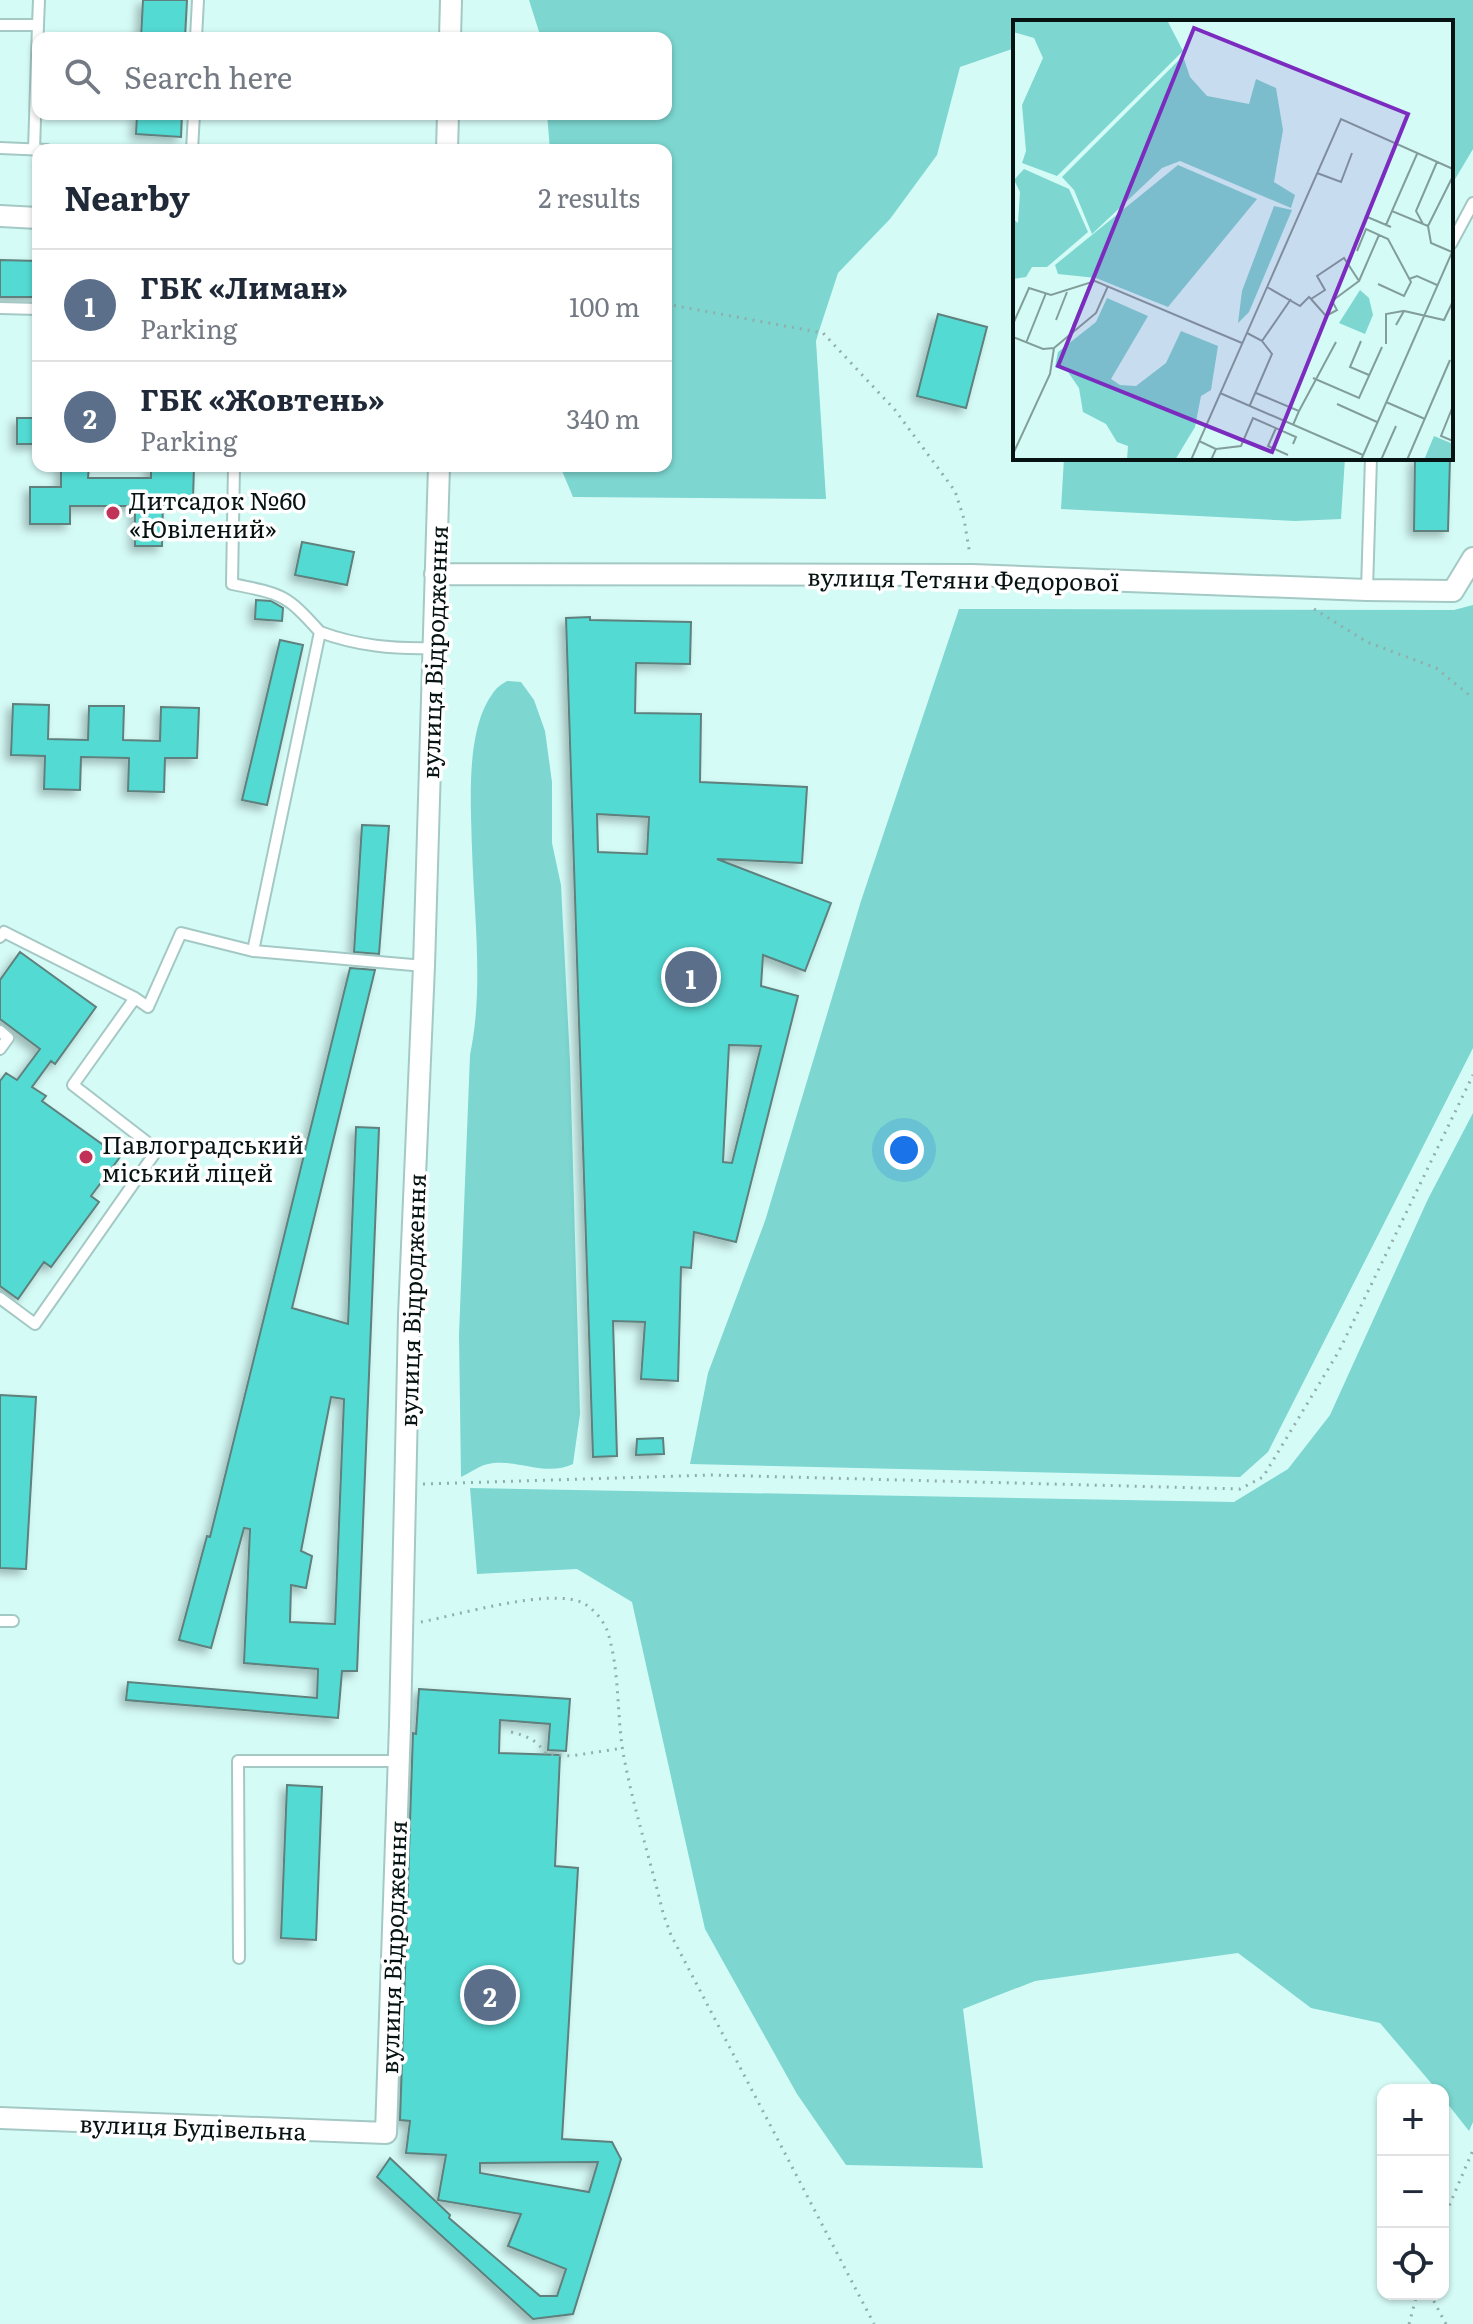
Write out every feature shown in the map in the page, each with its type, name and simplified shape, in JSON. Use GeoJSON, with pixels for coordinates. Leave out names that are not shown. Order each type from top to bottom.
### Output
{"type":"FeatureCollection","features":[{"type":"Feature","properties":{"kind":"street"},"geometry":{"type":"LineString","coordinates":[[450,32],[451,0]]}},
{"type":"Feature","properties":{"kind":"street"},"geometry":{"type":"LineString","coordinates":[[447,144],[448,120]]}},
{"type":"Feature","properties":{"kind":"street"},"geometry":{"type":"LineString","coordinates":[[0,216],[32,218]]}},
{"type":"Feature","properties":{"kind":"street","name":"вулиця Відродження"},"geometry":{"type":"LineString","coordinates":[[386,2133],[439,472]]}},
{"type":"Feature","properties":{"kind":"street","name":"вулиця Тетяни Федорової"},"geometry":{"type":"LineString","coordinates":[[435,574],[972,575],[1453,591],[1473,558]]}},
{"type":"Feature","properties":{"kind":"street","name":"вулиця Будівельна"},"geometry":{"type":"LineString","coordinates":[[0,2118],[386,2133]]}},
{"type":"Feature","properties":{"kind":"lane"},"geometry":{"type":"LineString","coordinates":[[38,32],[39,0]]}},
{"type":"Feature","properties":{"kind":"lane"},"geometry":{"type":"LineString","coordinates":[[196,32],[198,0]]}},
{"type":"Feature","properties":{"kind":"lane"},"geometry":{"type":"LineString","coordinates":[[0,25],[38,25]]}},
{"type":"Feature","properties":{"kind":"lane"},"geometry":{"type":"LineString","coordinates":[[34,144],[35,120]]}},
{"type":"Feature","properties":{"kind":"lane"},"geometry":{"type":"LineString","coordinates":[[192,144],[194,120]]}},
{"type":"Feature","properties":{"kind":"lane"},"geometry":{"type":"LineString","coordinates":[[0,148],[32,150]]}},
{"type":"Feature","properties":{"kind":"lane"},"geometry":{"type":"LineString","coordinates":[[1453,240],[1473,203]]}},
{"type":"Feature","properties":{"kind":"lane"},"geometry":{"type":"LineString","coordinates":[[0,308],[32,309]]}},
{"type":"Feature","properties":{"kind":"lane"},"geometry":{"type":"LineString","coordinates":[[1367,590],[1371,460]]}},
{"type":"Feature","properties":{"kind":"lane"},"geometry":{"type":"LineString","coordinates":[[234,472],[232,584],[279,594],[297,607],[320,632],[343,641],[385,649],[433,648]]}},
{"type":"Feature","properties":{"kind":"lane"},"geometry":{"type":"LineString","coordinates":[[253,951],[320,632]]}},
{"type":"Feature","properties":{"kind":"lane"},"geometry":{"type":"LineString","coordinates":[[0,937],[4,932],[148,1007],[181,933],[253,951],[424,966]]}},
{"type":"Feature","properties":{"kind":"lane"},"geometry":{"type":"LineString","coordinates":[[0,1298],[35,1324],[157,1150],[73,1085],[135,998]]}},
{"type":"Feature","properties":{"kind":"lane"},"geometry":{"type":"LineString","coordinates":[[0,1031],[8,1038],[0,1049]]}},
{"type":"Feature","properties":{"kind":"lane"},"geometry":{"type":"LineString","coordinates":[[0,1621],[13,1621]]}},
{"type":"Feature","properties":{"kind":"lane"},"geometry":{"type":"LineString","coordinates":[[239,1958],[238,1761],[398,1761]]}},
{"type":"Feature","properties":{"kind":"path"},"geometry":{"type":"LineString","coordinates":[[672,305],[823,333],[895,410],[955,491],[964,519],[972,575]]}},
{"type":"Feature","properties":{"kind":"path"},"geometry":{"type":"LineString","coordinates":[[1302,588],[1309,606],[1367,642],[1436,668],[1473,698]]}},
{"type":"Feature","properties":{"kind":"path"},"geometry":{"type":"LineString","coordinates":[[405,1485],[712,1475],[1240,1489],[1263,1477],[1339,1351],[1473,1075]]}},
{"type":"Feature","properties":{"kind":"path"},"geometry":{"type":"LineString","coordinates":[[401,1626],[535,1599],[565,1597],[584,1603],[607,1628],[623,1748],[671,1935],[874,2324]]}},
{"type":"Feature","properties":{"kind":"path"},"geometry":{"type":"LineString","coordinates":[[511,1732],[527,1736],[546,1754],[571,1756],[623,1748]]}},
{"type":"Feature","properties":{"kind":"path"},"geometry":{"type":"LineString","coordinates":[[1449,2206],[1473,2150]]}},
{"type":"Feature","properties":{"kind":"path"},"geometry":{"type":"LineString","coordinates":[[1409,2324],[1415,2300]]}},
{"type":"Feature","properties":{"kind":"path"},"geometry":{"type":"LineString","coordinates":[[1433,2300],[1446,2324]]}},
{"type":"Feature","properties":{"kind":"shaded area"},"geometry":{"type":"Polygon","coordinates":[[[529,0],[1473,0],[1473,149],[1453,183],[1453,20],[1013,20],[1013,49],[960,67],[937,155],[890,219],[838,273],[816,341],[826,499],[573,497],[563,472],[672,472],[672,144],[550,144],[548,120],[672,120],[672,32],[539,32],[529,0]]]}},
{"type":"Feature","properties":{"kind":"shaded area"},"geometry":{"type":"Polygon","coordinates":[[[1064,460],[1345,460],[1341,519],[1295,521],[1061,509],[1064,460]]]}},
{"type":"Feature","properties":{"kind":"shaded area"},"geometry":{"type":"Polygon","coordinates":[[[1473,605],[1473,1048],[1268,1452],[1240,1477],[690,1464],[708,1373],[765,1221],[861,901],[959,609],[1454,610],[1473,605]]]}},
{"type":"Feature","properties":{"kind":"shaded area"},"geometry":{"type":"Polygon","coordinates":[[[507,681],[521,682],[534,700],[545,731],[552,782],[552,843],[561,885],[570,1061],[580,1414],[573,1464],[551,1469],[495,1463],[461,1477],[459,1335],[470,1055],[477,978],[472,768],[484,708],[494,691],[507,681]]]}},
{"type":"Feature","properties":{"kind":"shaded area"},"geometry":{"type":"Polygon","coordinates":[[[1473,1113],[1473,2122],[1469,2131],[1449,2106],[1449,2084],[1432,2084],[1380,2023],[1311,2008],[1238,1953],[1035,1981],[963,2009],[983,2168],[846,2165],[797,2094],[705,1929],[632,1602],[577,1569],[477,1574],[470,1488],[1234,1502],[1288,1469],[1330,1415],[1428,1199],[1473,1113]]]}},
{"type":"Feature","properties":{"kind":"building"},"geometry":{"type":"Polygon","coordinates":[[[143,0],[187,0],[185,32],[141,32],[143,0]]]}},
{"type":"Feature","properties":{"kind":"building"},"geometry":{"type":"Polygon","coordinates":[[[137,120],[182,120],[181,137],[136,134],[137,120]]]}},
{"type":"Feature","properties":{"kind":"building"},"geometry":{"type":"Polygon","coordinates":[[[0,260],[32,261],[32,297],[0,297],[0,260]]]}},
{"type":"Feature","properties":{"kind":"building"},"geometry":{"type":"Polygon","coordinates":[[[938,314],[987,327],[966,408],[917,396],[938,314]]]}},
{"type":"Feature","properties":{"kind":"building"},"geometry":{"type":"Polygon","coordinates":[[[17,418],[32,418],[32,444],[17,444],[17,418]]]}},
{"type":"Feature","properties":{"kind":"building"},"geometry":{"type":"Polygon","coordinates":[[[1415,460],[1450,460],[1448,531],[1414,531],[1415,460]]]}},
{"type":"Feature","properties":{"kind":"building"},"geometry":{"type":"Polygon","coordinates":[[[61,472],[88,472],[88,478],[151,478],[151,472],[194,472],[193,499],[163,499],[162,546],[135,546],[135,506],[70,506],[70,524],[30,524],[30,487],[61,487],[61,472]]]}},
{"type":"Feature","properties":{"kind":"building"},"geometry":{"type":"Polygon","coordinates":[[[302,542],[354,552],[347,585],[295,575],[302,542]]]}},
{"type":"Feature","properties":{"kind":"building"},"geometry":{"type":"Polygon","coordinates":[[[256,600],[271,601],[283,608],[282,621],[255,619],[256,600]]]}},
{"type":"Feature","properties":{"kind":"building"},"geometry":{"type":"Polygon","coordinates":[[[566,618],[691,622],[690,664],[636,663],[635,713],[701,714],[700,782],[807,787],[802,863],[717,859],[831,903],[805,971],[763,955],[761,986],[798,996],[736,1242],[694,1232],[691,1268],[681,1267],[678,1381],[641,1379],[645,1322],[613,1321],[617,1456],[593,1457],[566,618]],[[597,814],[598,852],[647,854],[649,817],[597,814]],[[729,1045],[723,1162],[732,1163],[761,1046],[729,1045]]]}},
{"type":"Feature","properties":{"kind":"building"},"geometry":{"type":"Polygon","coordinates":[[[280,640],[303,645],[267,805],[242,800],[280,640]]]}},
{"type":"Feature","properties":{"kind":"building"},"geometry":{"type":"Polygon","coordinates":[[[13,704],[49,705],[48,739],[88,740],[89,706],[124,706],[123,740],[160,741],[161,707],[199,708],[197,758],[165,758],[164,792],[128,791],[129,758],[81,757],[80,790],[44,789],[45,756],[11,755],[13,704]]]}},
{"type":"Feature","properties":{"kind":"building"},"geometry":{"type":"Polygon","coordinates":[[[362,825],[389,826],[379,954],[354,952],[362,825]]]}},
{"type":"Feature","properties":{"kind":"building"},"geometry":{"type":"Polygon","coordinates":[[[20,952],[96,1007],[55,1064],[51,1061],[32,1087],[46,1096],[42,1101],[120,1157],[91,1196],[99,1202],[51,1267],[44,1262],[18,1299],[0,1286],[0,1081],[6,1073],[17,1080],[40,1049],[0,1019],[0,980],[20,952]]]}},
{"type":"Feature","properties":{"kind":"building"},"geometry":{"type":"Polygon","coordinates":[[[350,968],[375,970],[292,1308],[348,1324],[356,1127],[379,1128],[357,1671],[342,1671],[338,1718],[126,1700],[128,1682],[317,1698],[318,1669],[244,1663],[250,1529],[244,1528],[211,1648],[179,1640],[207,1536],[210,1537],[350,968]],[[331,1397],[301,1551],[312,1556],[306,1588],[291,1585],[290,1622],[335,1624],[344,1399],[331,1397]]]}},
{"type":"Feature","properties":{"kind":"building"},"geometry":{"type":"Polygon","coordinates":[[[0,1395],[36,1397],[26,1569],[0,1568],[0,1395]]]}},
{"type":"Feature","properties":{"kind":"building"},"geometry":{"type":"Polygon","coordinates":[[[663,1438],[664,1454],[636,1455],[637,1439],[663,1438]]]}},
{"type":"Feature","properties":{"kind":"building"},"geometry":{"type":"Polygon","coordinates":[[[419,1689],[570,1699],[566,1751],[548,1750],[550,1724],[500,1720],[499,1753],[560,1755],[555,1866],[578,1868],[562,2139],[612,2142],[621,2159],[573,2314],[533,2319],[377,2177],[390,2158],[450,2215],[449,2218],[540,2296],[557,2296],[566,2269],[508,2246],[521,2214],[438,2200],[446,2155],[406,2153],[410,2121],[400,2120],[413,1733],[416,1734],[419,1689]],[[598,2162],[480,2163],[480,2173],[589,2192],[598,2162]]]}},
{"type":"Feature","properties":{"kind":"building"},"geometry":{"type":"Polygon","coordinates":[[[287,1785],[322,1787],[316,1940],[281,1938],[287,1785]]]}},
{"type":"Feature","properties":{"kind":"place","name":"Дитсадок №60 «Ювілений»"},"geometry":{"type":"Point","coordinates":[113,513]}},
{"type":"Feature","properties":{"kind":"place","name":"ГБК «Лиман»"},"geometry":{"type":"Point","coordinates":[691,977]}},
{"type":"Feature","properties":{"kind":"place","name":"Павлоградський міський ліцей"},"geometry":{"type":"Point","coordinates":[86,1157]}},
{"type":"Feature","properties":{"kind":"place","name":"ГБК «Жовтень»"},"geometry":{"type":"Point","coordinates":[490,1995]}}]}
